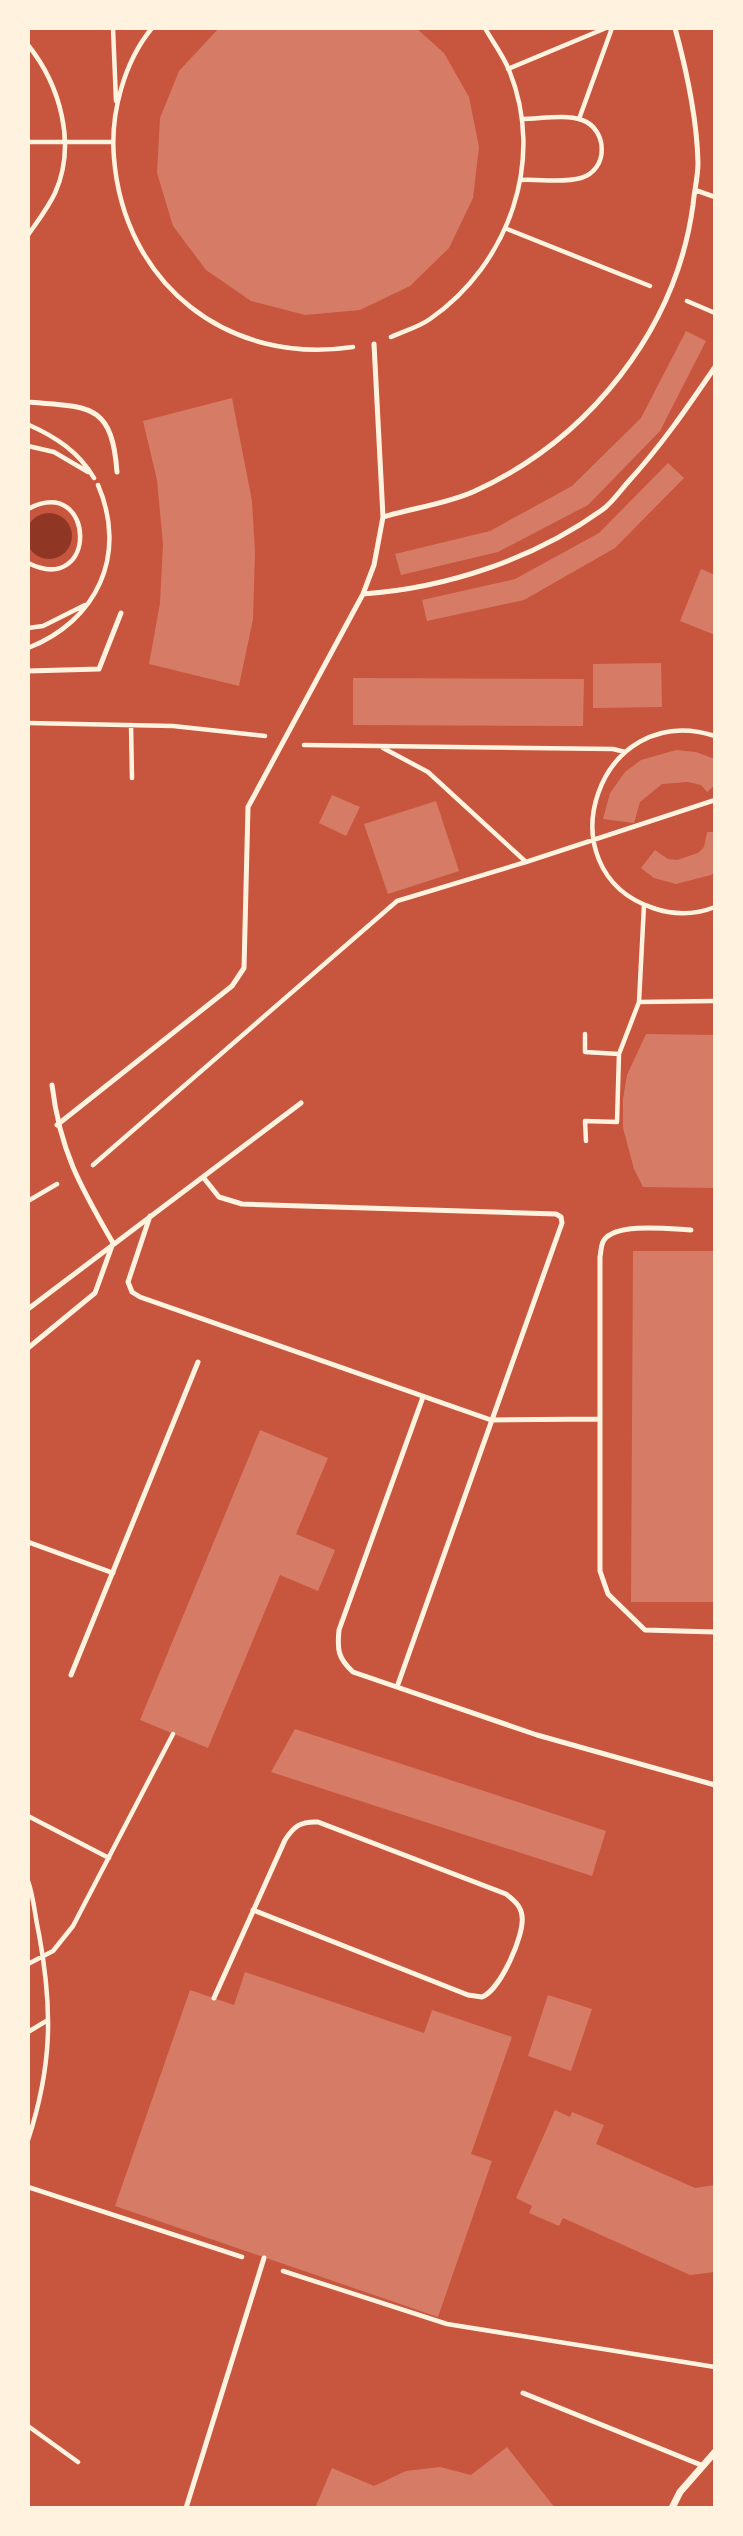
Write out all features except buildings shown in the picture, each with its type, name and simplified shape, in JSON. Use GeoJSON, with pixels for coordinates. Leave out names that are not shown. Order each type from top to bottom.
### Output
{"type":"FeatureCollection","features":[{"type":"Feature","properties":{"kind":"street"},"geometry":{"type":"LineString","coordinates":[[672,2508],[701,2465],[715,2452]]}},
{"type":"Feature","properties":{"kind":"lane"},"geometry":{"type":"LineString","coordinates":[[383,517],[472,492],[531,461],[580,421],[616,383],[670,294],[689,234],[698,165],[691,89],[675,28]]}},
{"type":"Feature","properties":{"kind":"lane"},"geometry":{"type":"LineString","coordinates":[[695,190],[715,197]]}},
{"type":"Feature","properties":{"kind":"lane"},"geometry":{"type":"LineString","coordinates":[[57,1125],[239,978],[245,955],[248,807],[363,594],[374,565],[383,517],[374,344]]}},
{"type":"Feature","properties":{"kind":"lane"},"geometry":{"type":"LineString","coordinates":[[363,594],[406,591],[462,577],[538,546],[604,509],[661,446],[715,367]]}},
{"type":"Feature","properties":{"kind":"lane"},"geometry":{"type":"LineString","coordinates":[[28,402],[87,407],[106,423],[115,445],[117,472]]}},
{"type":"Feature","properties":{"kind":"lane"},"geometry":{"type":"LineString","coordinates":[[28,671],[99,669],[121,613]]}},
{"type":"Feature","properties":{"kind":"lane"},"geometry":{"type":"LineString","coordinates":[[28,1348],[95,1293],[113,1243],[74,1175],[57,1125],[52,1085]]}},
{"type":"Feature","properties":{"kind":"lane"},"geometry":{"type":"LineString","coordinates":[[28,1310],[301,1103]]}},
{"type":"Feature","properties":{"kind":"lane"},"geometry":{"type":"LineString","coordinates":[[203,1177],[219,1197],[242,1204],[556,1214],[561,1217],[562,1223],[397,1687]]}},
{"type":"Feature","properties":{"kind":"lane"},"geometry":{"type":"LineString","coordinates":[[150,1216],[128,1282],[132,1292],[491,1420],[600,1419]]}},
{"type":"Feature","properties":{"kind":"lane"},"geometry":{"type":"LineString","coordinates":[[691,1230],[634,1228],[614,1232],[604,1241],[600,1257],[600,1572],[605,1588],[637,1625],[645,1630],[715,1632]]}},
{"type":"Feature","properties":{"kind":"lane"},"geometry":{"type":"LineString","coordinates":[[71,1675],[198,1362]]}},
{"type":"Feature","properties":{"kind":"lane"},"geometry":{"type":"LineString","coordinates":[[423,1397],[340,1630],[337,1649],[341,1661],[353,1672],[537,1735],[715,1785]]}},
{"type":"Feature","properties":{"kind":"lane"},"geometry":{"type":"LineString","coordinates":[[28,1542],[113,1573]]}},
{"type":"Feature","properties":{"kind":"lane"},"geometry":{"type":"LineString","coordinates":[[214,1998],[253,1910],[292,1829],[308,1822],[318,1822],[506,1894],[522,1913],[522,1927],[498,1986],[482,1997],[253,1910]]}},
{"type":"Feature","properties":{"kind":"lane"},"geometry":{"type":"LineString","coordinates":[[186,2508],[263,2261]]}},
{"type":"Feature","properties":{"kind":"lane"},"geometry":{"type":"LineString","coordinates":[[523,2393],[701,2465]]}},
{"type":"Feature","properties":{"kind":"path"},"geometry":{"type":"LineString","coordinates":[[113,28],[116,103],[113,142],[117,193],[136,245],[170,289],[213,323],[264,345],[319,352],[374,344],[429,320],[475,280],[507,229],[521,180],[522,119],[508,69],[485,28]]}},
{"type":"Feature","properties":{"kind":"path"},"geometry":{"type":"LineString","coordinates":[[116,103],[141,42],[152,28]]}},
{"type":"Feature","properties":{"kind":"path"},"geometry":{"type":"LineString","coordinates":[[508,69],[606,28]]}},
{"type":"Feature","properties":{"kind":"path"},"geometry":{"type":"LineString","coordinates":[[579,119],[612,28]]}},
{"type":"Feature","properties":{"kind":"path"},"geometry":{"type":"LineString","coordinates":[[28,45],[57,91],[65,142],[55,193],[28,235]]}},
{"type":"Feature","properties":{"kind":"path"},"geometry":{"type":"LineString","coordinates":[[521,180],[581,178],[592,172],[601,157],[601,139],[596,130],[579,119],[522,119]]}},
{"type":"Feature","properties":{"kind":"path"},"geometry":{"type":"LineString","coordinates":[[28,142],[113,142]]}},
{"type":"Feature","properties":{"kind":"path"},"geometry":{"type":"LineString","coordinates":[[507,229],[715,313]]}},
{"type":"Feature","properties":{"kind":"path"},"geometry":{"type":"LineString","coordinates":[[28,425],[51,434],[74,452],[92,474],[104,500],[110,545],[104,574],[90,601],[72,624],[28,648]]}},
{"type":"Feature","properties":{"kind":"path"},"geometry":{"type":"LineString","coordinates":[[28,446],[54,452],[92,474]]}},
{"type":"Feature","properties":{"kind":"path"},"geometry":{"type":"LineString","coordinates":[[28,509],[46,502],[57,504],[71,512],[81,531],[78,552],[71,561],[50,569],[28,563]]}},
{"type":"Feature","properties":{"kind":"path"},"geometry":{"type":"LineString","coordinates":[[28,628],[43,626],[67,616],[90,601]]}},
{"type":"Feature","properties":{"kind":"path"},"geometry":{"type":"LineString","coordinates":[[28,723],[211,730],[305,745],[613,749],[625,752]]}},
{"type":"Feature","properties":{"kind":"path"},"geometry":{"type":"LineString","coordinates":[[131,725],[132,778]]}},
{"type":"Feature","properties":{"kind":"path"},"geometry":{"type":"LineString","coordinates":[[715,736],[692,731],[670,732],[650,737],[625,752],[603,779],[595,798],[592,819],[593,840],[600,860],[611,878],[626,894],[644,905],[664,912],[686,914],[715,907]]}},
{"type":"Feature","properties":{"kind":"path"},"geometry":{"type":"LineString","coordinates":[[379,746],[428,772],[526,862]]}},
{"type":"Feature","properties":{"kind":"path"},"geometry":{"type":"LineString","coordinates":[[28,1201],[100,1161],[397,901],[715,800]]}},
{"type":"Feature","properties":{"kind":"path"},"geometry":{"type":"LineString","coordinates":[[586,1141],[586,1121],[617,1122],[619,1054],[639,1002],[644,905]]}},
{"type":"Feature","properties":{"kind":"path"},"geometry":{"type":"LineString","coordinates":[[639,1002],[715,1001]]}},
{"type":"Feature","properties":{"kind":"path"},"geometry":{"type":"LineString","coordinates":[[585,1034],[585,1052],[619,1054]]}},
{"type":"Feature","properties":{"kind":"path"},"geometry":{"type":"LineString","coordinates":[[28,1964],[43,1958],[62,1942],[74,1926],[173,1734]]}},
{"type":"Feature","properties":{"kind":"path"},"geometry":{"type":"LineString","coordinates":[[28,1816],[109,1858]]}},
{"type":"Feature","properties":{"kind":"path"},"geometry":{"type":"LineString","coordinates":[[28,1881],[43,1958],[49,2020],[43,2096],[28,2140]]}},
{"type":"Feature","properties":{"kind":"path"},"geometry":{"type":"LineString","coordinates":[[28,2032],[49,2020]]}},
{"type":"Feature","properties":{"kind":"path"},"geometry":{"type":"LineString","coordinates":[[28,2187],[263,2261],[447,2324],[715,2367]]}},
{"type":"Feature","properties":{"kind":"path"},"geometry":{"type":"LineString","coordinates":[[28,2426],[78,2462]]}},
{"type":"Feature","properties":{"kind":"shaded area"},"geometry":{"type":"Polygon","coordinates":[[[49,513],[65,520],[72,536],[65,552],[49,559],[33,552],[26,536],[33,520],[49,513]]]}}]}
